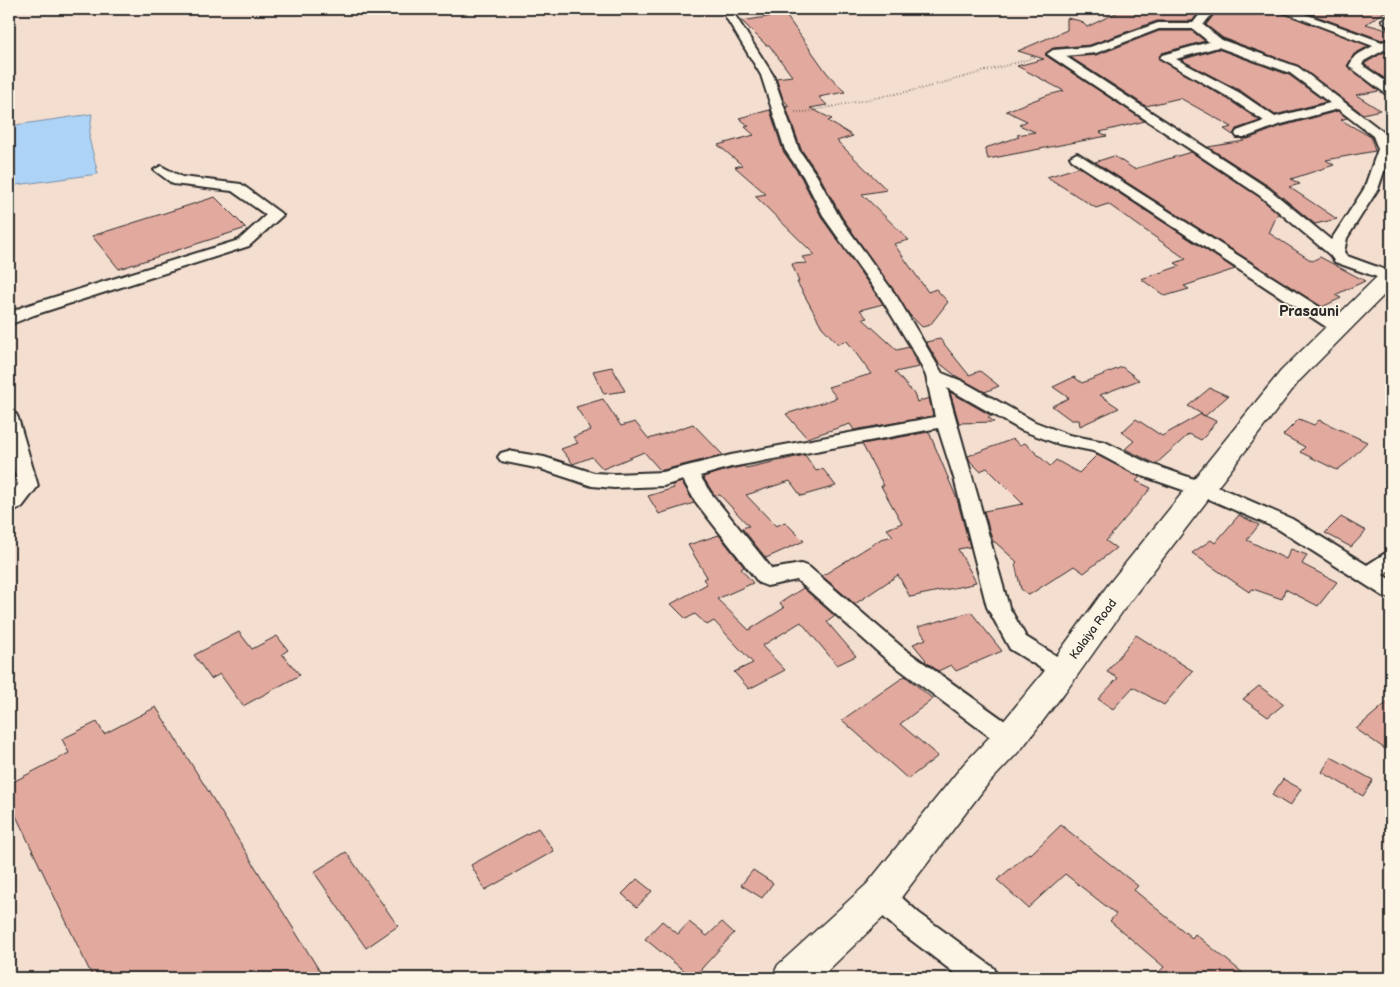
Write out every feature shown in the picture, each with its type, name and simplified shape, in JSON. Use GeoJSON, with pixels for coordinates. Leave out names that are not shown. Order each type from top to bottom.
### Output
{"type":"FeatureCollection","features":[{"type":"Feature","properties":{"kind":"main road","name":"Kalaiya Road"},"geometry":{"type":"LineString","coordinates":[[792,978],[880,896],[975,775],[1010,738],[1063,671],[1119,593],[1290,376],[1390,276]]}},
{"type":"Feature","properties":{"kind":"street"},"geometry":{"type":"LineString","coordinates":[[726,9],[767,75],[792,150],[810,176],[833,219],[888,297],[925,355],[935,376],[944,421],[964,478],[998,607],[1018,643],[1063,671]]}},
{"type":"Feature","properties":{"kind":"street"},"geometry":{"type":"LineString","coordinates":[[1196,26],[1210,9]]}},
{"type":"Feature","properties":{"kind":"street"},"geometry":{"type":"LineString","coordinates":[[1281,9],[1388,45]]}},
{"type":"Feature","properties":{"kind":"street"},"geometry":{"type":"LineString","coordinates":[[1391,17],[1388,20],[1391,24]]}},
{"type":"Feature","properties":{"kind":"street"},"geometry":{"type":"LineString","coordinates":[[1053,54],[1092,50],[1158,26],[1196,26],[1218,43],[1294,70],[1338,105],[1385,134],[1385,149],[1371,190],[1339,238],[1336,252]]}},
{"type":"Feature","properties":{"kind":"street"},"geometry":{"type":"LineString","coordinates":[[1218,43],[1166,58],[1192,74],[1257,108],[1273,122]]}},
{"type":"Feature","properties":{"kind":"street"},"geometry":{"type":"LineString","coordinates":[[1388,45],[1358,59],[1355,66],[1391,91]]}},
{"type":"Feature","properties":{"kind":"street"},"geometry":{"type":"LineString","coordinates":[[1053,54],[1264,192],[1336,252],[1341,259],[1390,276]]}},
{"type":"Feature","properties":{"kind":"street"},"geometry":{"type":"LineString","coordinates":[[1242,134],[1273,122],[1338,105]]}},
{"type":"Feature","properties":{"kind":"street"},"geometry":{"type":"LineString","coordinates":[[1076,157],[1340,328]]}},
{"type":"Feature","properties":{"kind":"street"},"geometry":{"type":"LineString","coordinates":[[9,320],[28,311],[244,243],[275,215],[236,187],[178,180],[161,170]]}},
{"type":"Feature","properties":{"kind":"street"},"geometry":{"type":"LineString","coordinates":[[935,376],[956,385],[1028,426],[1065,440],[1098,446],[1141,468],[1230,499],[1285,524],[1369,574],[1391,590]]}},
{"type":"Feature","properties":{"kind":"street"},"geometry":{"type":"LineString","coordinates":[[9,418],[28,486],[15,502],[9,505]]}},
{"type":"Feature","properties":{"kind":"street"},"geometry":{"type":"LineString","coordinates":[[508,457],[544,463],[592,479],[614,481],[663,478],[731,461],[944,421]]}},
{"type":"Feature","properties":{"kind":"street"},"geometry":{"type":"LineString","coordinates":[[688,473],[702,496],[767,578],[800,572],[895,654],[1010,738]]}},
{"type":"Feature","properties":{"kind":"street"},"geometry":{"type":"LineString","coordinates":[[1369,574],[1391,559]]}},
{"type":"Feature","properties":{"kind":"street"},"geometry":{"type":"LineString","coordinates":[[880,896],[909,922],[984,978]]}},
{"type":"Feature","properties":{"kind":"path"},"geometry":{"type":"LineString","coordinates":[[779,112],[805,112],[911,91],[1053,54]]}},
{"type":"Feature","properties":{"kind":"water"},"geometry":{"type":"Polygon","coordinates":[[[92,114],[89,138],[98,174],[9,186],[9,126],[92,114]]]}},
{"type":"Feature","properties":{"kind":"building"},"geometry":{"type":"Polygon","coordinates":[[[1124,9],[1202,9],[1192,21],[1157,21],[1090,45],[1053,48],[1045,55],[1145,121],[1100,132],[1107,136],[988,159],[985,148],[1019,137],[1017,135],[1035,132],[1019,125],[1027,121],[1006,111],[1064,91],[1017,66],[1044,59],[1018,51],[1067,30],[1067,18],[1081,21],[1087,27],[1124,9]]]}},
{"type":"Feature","properties":{"kind":"building"},"geometry":{"type":"Polygon","coordinates":[[[1218,9],[1272,9],[1369,46],[1354,54],[1347,66],[1379,91],[1356,95],[1380,110],[1363,114],[1299,66],[1223,38],[1206,25],[1218,9]]]}},
{"type":"Feature","properties":{"kind":"building"},"geometry":{"type":"Polygon","coordinates":[[[1303,9],[1389,9],[1366,24],[1391,31],[1391,37],[1382,40],[1302,11],[1303,9]]]}},
{"type":"Feature","properties":{"kind":"building"},"geometry":{"type":"Polygon","coordinates":[[[785,14],[827,73],[845,92],[819,97],[827,105],[810,108],[832,119],[828,121],[853,136],[837,141],[887,190],[862,194],[909,240],[894,244],[928,292],[936,289],[948,302],[930,325],[922,327],[909,314],[842,217],[819,175],[801,149],[786,107],[789,106],[783,99],[776,78],[792,76],[769,45],[766,45],[742,21],[785,14]]]}},
{"type":"Feature","properties":{"kind":"building"},"geometry":{"type":"Polygon","coordinates":[[[1159,31],[1192,31],[1205,41],[1162,53],[1158,58],[1229,100],[1260,121],[1236,129],[1233,135],[1224,129],[1232,127],[1180,98],[1146,106],[1070,57],[1097,55],[1159,31]]]}},
{"type":"Feature","properties":{"kind":"building"},"geometry":{"type":"Polygon","coordinates":[[[1218,49],[1289,75],[1326,102],[1275,115],[1241,91],[1181,60],[1218,49]]]}},
{"type":"Feature","properties":{"kind":"building"},"geometry":{"type":"Polygon","coordinates":[[[1384,52],[1391,55],[1391,83],[1364,64],[1384,52]]]}},
{"type":"Feature","properties":{"kind":"building"},"geometry":{"type":"Polygon","coordinates":[[[770,110],[783,151],[801,177],[823,220],[883,304],[860,310],[867,318],[863,319],[897,350],[909,347],[919,367],[895,372],[914,394],[917,402],[929,398],[933,416],[854,430],[850,424],[807,438],[786,414],[837,398],[828,387],[871,374],[847,341],[838,344],[822,327],[797,282],[799,282],[792,264],[807,263],[802,257],[815,255],[755,196],[766,194],[735,167],[742,165],[718,145],[754,135],[745,127],[749,126],[739,118],[770,110]]]}},
{"type":"Feature","properties":{"kind":"building"},"geometry":{"type":"Polygon","coordinates":[[[1338,111],[1347,118],[1341,120],[1371,137],[1375,151],[1326,160],[1334,165],[1291,179],[1300,184],[1289,187],[1337,219],[1315,224],[1270,187],[1208,147],[1244,141],[1241,139],[1248,139],[1279,127],[1338,111]]]}},
{"type":"Feature","properties":{"kind":"building"},"geometry":{"type":"Polygon","coordinates":[[[1191,152],[1258,196],[1278,213],[1269,233],[1312,261],[1320,257],[1365,281],[1335,295],[1341,298],[1322,307],[1095,162],[1114,156],[1134,169],[1191,152]]]}},
{"type":"Feature","properties":{"kind":"building"},"geometry":{"type":"Polygon","coordinates":[[[1079,167],[1235,269],[1184,286],[1189,289],[1165,296],[1141,279],[1180,266],[1175,263],[1186,259],[1108,204],[1096,208],[1047,177],[1079,167]]]}},
{"type":"Feature","properties":{"kind":"building"},"geometry":{"type":"Polygon","coordinates":[[[215,197],[246,228],[119,269],[92,236],[215,197]]]}},
{"type":"Feature","properties":{"kind":"building"},"geometry":{"type":"Polygon","coordinates":[[[940,339],[969,375],[980,371],[999,386],[985,392],[956,376],[938,362],[926,342],[940,339]]]}},
{"type":"Feature","properties":{"kind":"building"},"geometry":{"type":"Polygon","coordinates":[[[612,367],[625,391],[604,394],[593,371],[612,367]]]}},
{"type":"Feature","properties":{"kind":"building"},"geometry":{"type":"Polygon","coordinates":[[[1122,367],[1139,380],[1100,395],[1119,408],[1080,426],[1079,420],[1071,420],[1052,406],[1069,398],[1053,387],[1074,377],[1082,383],[1122,367]]]}},
{"type":"Feature","properties":{"kind":"building"},"geometry":{"type":"Polygon","coordinates":[[[1210,388],[1228,396],[1205,416],[1188,406],[1210,388]]]}},
{"type":"Feature","properties":{"kind":"building"},"geometry":{"type":"Polygon","coordinates":[[[950,392],[992,416],[988,417],[994,422],[959,423],[950,392]]]}},
{"type":"Feature","properties":{"kind":"building"},"geometry":{"type":"Polygon","coordinates":[[[603,399],[621,426],[635,422],[649,439],[693,424],[723,455],[663,470],[660,470],[644,452],[603,469],[592,457],[573,464],[561,449],[578,443],[573,437],[591,430],[576,407],[603,399]]]}},
{"type":"Feature","properties":{"kind":"building"},"geometry":{"type":"Polygon","coordinates":[[[1201,414],[1216,421],[1206,435],[1201,440],[1189,434],[1156,464],[1125,449],[1134,441],[1122,432],[1136,419],[1162,436],[1201,414]]]}},
{"type":"Feature","properties":{"kind":"building"},"geometry":{"type":"Polygon","coordinates":[[[1299,419],[1314,425],[1319,420],[1367,442],[1348,462],[1337,470],[1300,452],[1305,447],[1283,435],[1299,419]]]}},
{"type":"Feature","properties":{"kind":"building"},"geometry":{"type":"Polygon","coordinates":[[[929,432],[957,499],[970,547],[958,549],[976,582],[910,597],[898,575],[855,604],[822,576],[881,539],[893,536],[887,529],[902,523],[881,486],[884,486],[862,444],[929,432]]]}},
{"type":"Feature","properties":{"kind":"building"},"geometry":{"type":"Polygon","coordinates":[[[1013,439],[1020,445],[1025,443],[1050,466],[1056,460],[1079,473],[1097,455],[1140,477],[1136,481],[1151,488],[1106,541],[1116,548],[1084,573],[1074,566],[1029,595],[1021,589],[1015,564],[1017,562],[993,542],[984,511],[1023,504],[987,468],[980,471],[970,461],[968,456],[1013,439]]]}},
{"type":"Feature","properties":{"kind":"building"},"geometry":{"type":"Polygon","coordinates":[[[805,455],[816,471],[823,469],[836,486],[801,496],[790,481],[746,495],[776,526],[785,522],[804,541],[766,558],[742,528],[749,526],[720,495],[715,496],[703,477],[744,466],[746,468],[805,455]]]}},
{"type":"Feature","properties":{"kind":"building"},"geometry":{"type":"Polygon","coordinates":[[[682,482],[694,503],[659,514],[648,496],[674,488],[672,485],[682,482]]]}},
{"type":"Feature","properties":{"kind":"building"},"geometry":{"type":"Polygon","coordinates":[[[1239,515],[1259,525],[1247,540],[1286,559],[1291,549],[1307,555],[1302,564],[1337,582],[1318,606],[1285,589],[1282,599],[1253,589],[1249,592],[1192,553],[1211,540],[1215,543],[1239,515]]]}},
{"type":"Feature","properties":{"kind":"building"},"geometry":{"type":"Polygon","coordinates":[[[1341,517],[1366,531],[1351,547],[1325,533],[1341,517]]]}},
{"type":"Feature","properties":{"kind":"building"},"geometry":{"type":"Polygon","coordinates":[[[719,535],[744,567],[741,569],[753,583],[717,599],[749,630],[784,608],[780,603],[803,588],[835,616],[827,622],[856,656],[837,665],[801,622],[762,646],[785,670],[749,689],[734,672],[753,663],[714,621],[707,625],[695,614],[686,619],[671,604],[707,584],[703,579],[707,577],[688,545],[719,535]]]}},
{"type":"Feature","properties":{"kind":"building"},"geometry":{"type":"Polygon","coordinates":[[[971,612],[1002,651],[956,671],[951,665],[938,671],[925,661],[913,644],[926,639],[918,627],[971,612]]]}},
{"type":"Feature","properties":{"kind":"building"},"geometry":{"type":"Polygon","coordinates":[[[239,632],[252,649],[277,636],[288,650],[282,654],[300,675],[243,706],[220,674],[211,679],[194,655],[239,632]]]}},
{"type":"Feature","properties":{"kind":"building"},"geometry":{"type":"Polygon","coordinates":[[[1136,635],[1193,671],[1164,705],[1133,687],[1113,709],[1098,699],[1118,678],[1107,672],[1136,635]]]}},
{"type":"Feature","properties":{"kind":"building"},"geometry":{"type":"Polygon","coordinates":[[[905,676],[933,699],[900,724],[938,756],[908,779],[842,720],[905,676]]]}},
{"type":"Feature","properties":{"kind":"building"},"geometry":{"type":"Polygon","coordinates":[[[1259,686],[1284,704],[1268,717],[1243,699],[1259,686]]]}},
{"type":"Feature","properties":{"kind":"building"},"geometry":{"type":"Polygon","coordinates":[[[1391,699],[1391,753],[1356,729],[1391,699]]]}},
{"type":"Feature","properties":{"kind":"building"},"geometry":{"type":"Polygon","coordinates":[[[156,707],[324,978],[93,978],[9,801],[9,784],[69,753],[62,739],[97,722],[104,734],[156,707]]]}},
{"type":"Feature","properties":{"kind":"building"},"geometry":{"type":"Polygon","coordinates":[[[1331,757],[1373,780],[1363,796],[1322,772],[1331,757]]]}},
{"type":"Feature","properties":{"kind":"building"},"geometry":{"type":"Polygon","coordinates":[[[1283,779],[1301,789],[1290,806],[1272,795],[1283,779]]]}},
{"type":"Feature","properties":{"kind":"building"},"geometry":{"type":"Polygon","coordinates":[[[1061,825],[1138,886],[1134,890],[1192,938],[1195,934],[1249,978],[1153,978],[1164,967],[1110,921],[1116,914],[1065,874],[1028,908],[997,880],[1029,853],[1031,854],[1061,825]]]}},
{"type":"Feature","properties":{"kind":"building"},"geometry":{"type":"Polygon","coordinates":[[[538,828],[554,851],[485,890],[471,865],[538,828]]]}},
{"type":"Feature","properties":{"kind":"building"},"geometry":{"type":"Polygon","coordinates":[[[346,852],[398,926],[366,948],[314,872],[346,852]]]}},
{"type":"Feature","properties":{"kind":"building"},"geometry":{"type":"Polygon","coordinates":[[[753,870],[773,883],[762,898],[741,885],[753,870]]]}},
{"type":"Feature","properties":{"kind":"building"},"geometry":{"type":"Polygon","coordinates":[[[637,879],[652,891],[637,907],[622,894],[637,879]]]}},
{"type":"Feature","properties":{"kind":"building"},"geometry":{"type":"Polygon","coordinates":[[[662,921],[678,934],[689,922],[707,936],[722,922],[734,933],[693,978],[645,939],[662,921]]]}},
{"type":"Feature","properties":{"kind":"district","name":"Prasauni"},"geometry":{"type":"Point","coordinates":[1309,311]}}]}
